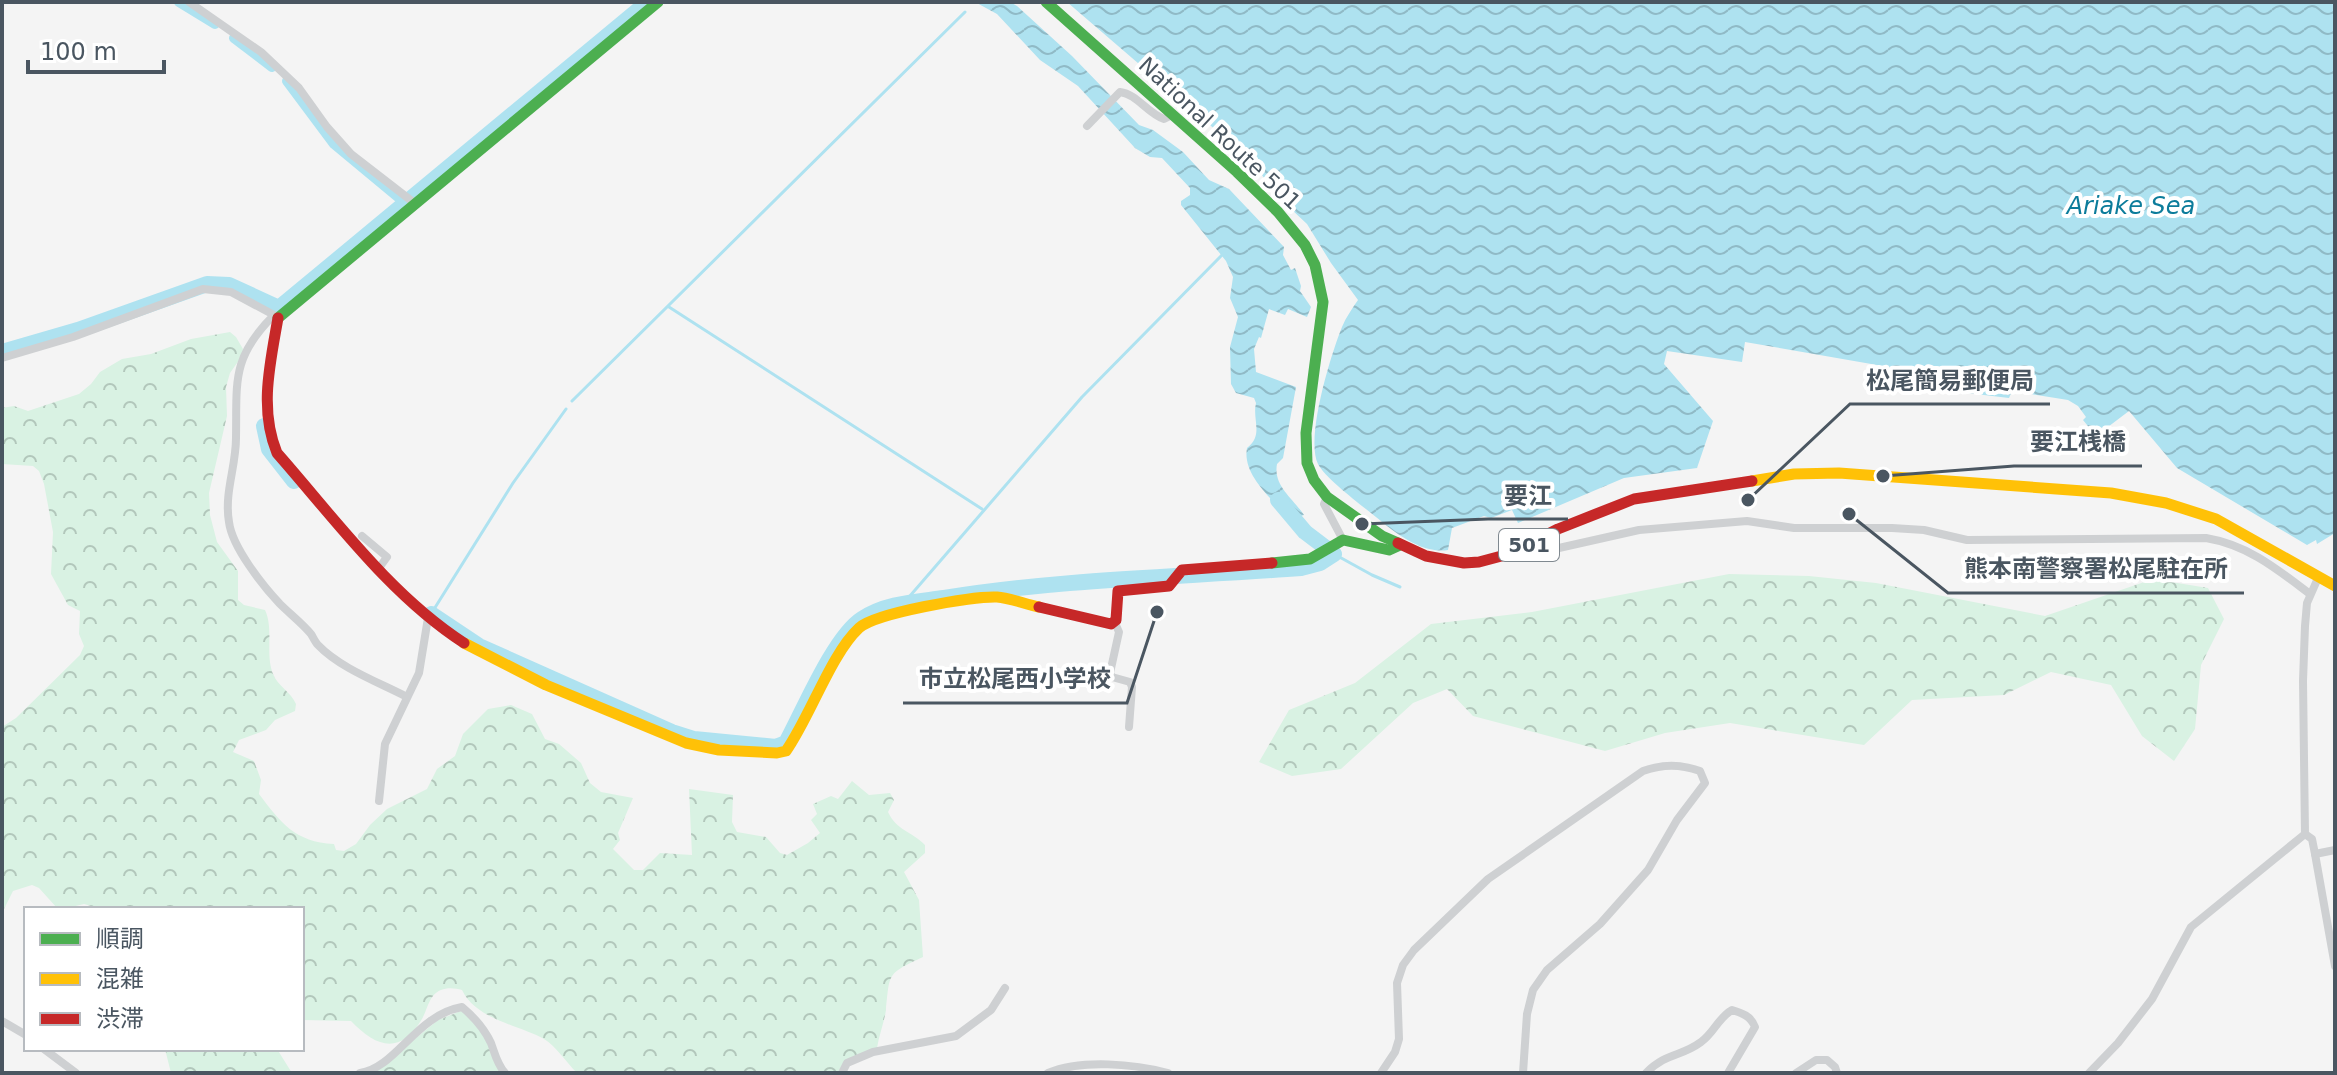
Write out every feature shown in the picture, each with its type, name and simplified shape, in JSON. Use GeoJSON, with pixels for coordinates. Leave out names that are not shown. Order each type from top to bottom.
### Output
{"type":"FeatureCollection","features":[{"type":"Feature","properties":{"kind":"main road"},"geometry":{"type":"LineString","coordinates":[[658,2],[276,316],[266,408],[271,443],[379,568],[428,618],[459,641],[493,660],[647,728],[698,746],[777,753],[786,751],[798,734],[851,638],[874,619],[906,610],[996,597],[1111,624],[1115,623],[1118,591],[1169,586],[1182,570],[1310,559],[1340,542],[1389,550],[1400,545]]}},
{"type":"Feature","properties":{"kind":"main road","name":"National Route 501"},"geometry":{"type":"LineString","coordinates":[[1046,2],[1278,212],[1305,245],[1321,284],[1323,319],[1306,449],[1314,480],[1327,497],[1356,520],[1400,545],[1426,556],[1464,563],[1493,559],[1634,499],[1794,474],[1839,473],[2111,493],[2166,503],[2216,519],[2334,585]]}},
{"type":"Feature","properties":{"kind":"street"},"geometry":{"type":"LineString","coordinates":[[189,2],[261,52],[299,88],[351,154],[412,202]]}},
{"type":"Feature","properties":{"kind":"street"},"geometry":{"type":"LineString","coordinates":[[1087,126],[1117,94],[1127,92],[1155,116],[1164,119],[1172,115]]}},
{"type":"Feature","properties":{"kind":"street"},"geometry":{"type":"LineString","coordinates":[[2,358],[73,337],[203,289],[231,292],[276,316],[263,327],[238,369],[236,457],[228,494],[228,521],[233,540],[278,602],[318,645],[343,663],[407,697]]}},
{"type":"Feature","properties":{"kind":"street"},"geometry":{"type":"LineString","coordinates":[[1327,497],[1324,504],[1340,542]]}},
{"type":"Feature","properties":{"kind":"street"},"geometry":{"type":"LineString","coordinates":[[1525,547],[1532,551],[1550,550],[1639,530],[1747,521],[1794,528],[1924,530],[1967,540],[2206,538],[2246,549],[2310,594]]}},
{"type":"Feature","properties":{"kind":"street"},"geometry":{"type":"LineString","coordinates":[[362,536],[387,557],[379,568]]}},
{"type":"Feature","properties":{"kind":"street"},"geometry":{"type":"LineString","coordinates":[[2305,834],[2303,681],[2307,603],[2318,578]]}},
{"type":"Feature","properties":{"kind":"street"},"geometry":{"type":"LineString","coordinates":[[379,801],[385,744],[419,673],[428,618]]}},
{"type":"Feature","properties":{"kind":"street"},"geometry":{"type":"LineString","coordinates":[[1115,623],[1119,632],[1110,673],[1112,677],[1130,682],[1129,727]]}},
{"type":"Feature","properties":{"kind":"street"},"geometry":{"type":"LineString","coordinates":[[1381,1073],[1395,1052],[1399,1039],[1397,983],[1403,965],[1474,890],[1643,771],[1660,765],[1682,765],[1700,771],[1705,783],[1677,820],[1648,870],[1600,924],[1547,970],[1533,990],[1527,1014],[1523,1073]]}},
{"type":"Feature","properties":{"kind":"street"},"geometry":{"type":"LineString","coordinates":[[2305,834],[2312,839],[2335,966]]}},
{"type":"Feature","properties":{"kind":"street"},"geometry":{"type":"LineString","coordinates":[[2089,1073],[2118,1043],[2152,999],[2191,927],[2305,834]]}},
{"type":"Feature","properties":{"kind":"street"},"geometry":{"type":"LineString","coordinates":[[2315,854],[2335,850]]}},
{"type":"Feature","properties":{"kind":"street"},"geometry":{"type":"LineString","coordinates":[[842,1073],[847,1063],[873,1052],[956,1036],[991,1010],[1005,988]]}},
{"type":"Feature","properties":{"kind":"street"},"geometry":{"type":"LineString","coordinates":[[360,1073],[380,1066],[435,1015],[462,1007],[477,1019],[490,1041],[498,1065],[505,1073]]}},
{"type":"Feature","properties":{"kind":"street"},"geometry":{"type":"LineString","coordinates":[[1646,1073],[1666,1056],[1691,1049],[1705,1039],[1722,1016],[1732,1010],[1743,1013],[1755,1027],[1728,1073]]}},
{"type":"Feature","properties":{"kind":"street"},"geometry":{"type":"LineString","coordinates":[[2,1021],[24,1034]]}},
{"type":"Feature","properties":{"kind":"street"},"geometry":{"type":"LineString","coordinates":[[47,1051],[76,1073]]}},
{"type":"Feature","properties":{"kind":"street"},"geometry":{"type":"LineString","coordinates":[[1796,1073],[1816,1060],[1827,1060],[1837,1073]]}},
{"type":"Feature","properties":{"kind":"street"},"geometry":{"type":"LineString","coordinates":[[1048,1073],[1070,1067],[1138,1065],[1168,1073]]}},
{"type":"Feature","properties":{"kind":"green space"},"geometry":{"type":"Polygon","coordinates":[[[230,332],[243,349],[226,387],[227,416],[209,493],[210,515],[217,542],[238,571],[238,600],[244,605],[265,610],[273,674],[296,704],[295,711],[275,720],[266,730],[239,740],[233,752],[254,761],[261,780],[259,794],[275,814],[299,835],[334,844],[336,850],[344,851],[356,844],[387,809],[427,789],[437,769],[455,756],[463,734],[488,709],[511,705],[532,714],[545,739],[559,744],[581,763],[590,783],[601,792],[633,798],[618,833],[620,840],[613,849],[634,870],[643,870],[660,853],[692,855],[689,789],[733,795],[732,822],[737,832],[766,837],[780,853],[787,855],[820,833],[811,820],[817,814],[813,804],[831,796],[838,799],[852,781],[869,795],[890,793],[894,800],[888,812],[892,818],[925,845],[925,853],[904,872],[919,900],[923,957],[892,976],[877,1048],[849,1060],[838,1073],[581,1073],[576,1072],[544,1039],[488,1015],[468,1000],[462,990],[450,988],[433,996],[414,1031],[405,1039],[388,1044],[370,1037],[351,1021],[304,1020],[304,907],[95,907],[84,904],[56,907],[39,888],[32,885],[13,891],[2,913],[2,727],[16,718],[80,655],[84,646],[79,634],[80,611],[68,605],[51,574],[53,532],[39,471],[33,466],[2,464],[2,408],[14,406],[28,411],[79,394],[100,372],[122,359],[151,354],[191,339],[230,332]]]}},
{"type":"Feature","properties":{"kind":"green space"},"geometry":{"type":"Polygon","coordinates":[[[1729,574],[1809,576],[1876,583],[2045,616],[2153,579],[2208,588],[2224,619],[2201,665],[2195,729],[2174,761],[2142,736],[2111,685],[2051,672],[2004,695],[1912,700],[1864,745],[1730,723],[1665,733],[1605,751],[1473,716],[1447,689],[1413,703],[1341,769],[1292,776],[1259,762],[1289,710],[1355,683],[1431,624],[1532,612],[1729,574]]]}},
{"type":"Feature","properties":{"kind":"green space"},"geometry":{"type":"Polygon","coordinates":[[[466,1009],[505,1073],[373,1073],[438,1020],[466,1009]]]}},
{"type":"Feature","properties":{"kind":"green space"},"geometry":{"type":"Polygon","coordinates":[[[166,1051],[278,1051],[292,1073],[171,1073],[166,1051]]]}},
{"type":"Feature","properties":{"kind":"water"},"geometry":{"type":"Polygon","coordinates":[[[975,2],[1010,2],[1017,6],[1072,56],[1139,125],[1153,130],[1183,152],[1209,180],[1229,189],[1284,247],[1283,255],[1291,270],[1295,268],[1300,291],[1311,307],[1307,317],[1288,309],[1285,315],[1269,309],[1261,338],[1254,349],[1256,372],[1296,387],[1283,458],[1277,464],[1277,472],[1281,485],[1304,515],[1293,513],[1288,517],[1260,486],[1249,468],[1247,448],[1256,433],[1256,403],[1254,398],[1236,393],[1231,384],[1230,347],[1238,317],[1230,298],[1233,277],[1226,261],[1181,205],[1181,201],[1190,195],[1190,188],[1162,158],[1150,157],[1135,148],[1078,86],[1040,60],[997,14],[975,2]]]}},
{"type":"Feature","properties":{"kind":"water","name":"Ariake Sea"},"geometry":{"type":"Polygon","coordinates":[[[1067,2],[2335,2],[2335,533],[2317,544],[2316,540],[2307,545],[2177,468],[2129,411],[2096,436],[2083,420],[2086,417],[2078,406],[2068,400],[2012,391],[2009,398],[1875,382],[1877,365],[1745,342],[1742,362],[1667,351],[1664,364],[1713,421],[1697,468],[1624,478],[1518,523],[1512,510],[1491,518],[1484,516],[1452,528],[1448,550],[1421,547],[1382,522],[1338,486],[1318,464],[1315,435],[1321,396],[1342,327],[1358,300],[1307,224],[1274,193],[1254,163],[1067,2]]]}},
{"type":"Feature","properties":{"kind":"waterway"},"geometry":{"type":"LineString","coordinates":[[179,2],[215,24]]}},
{"type":"Feature","properties":{"kind":"waterway"},"geometry":{"type":"LineString","coordinates":[[2,352],[78,330],[207,284],[229,285],[279,308],[648,2]]}},
{"type":"Feature","properties":{"kind":"waterway"},"geometry":{"type":"LineString","coordinates":[[572,401],[965,12]]}},
{"type":"Feature","properties":{"kind":"waterway"},"geometry":{"type":"LineString","coordinates":[[234,38],[272,67]]}},
{"type":"Feature","properties":{"kind":"waterway"},"geometry":{"type":"LineString","coordinates":[[287,81],[334,144],[405,203]]}},
{"type":"Feature","properties":{"kind":"waterway"},"geometry":{"type":"LineString","coordinates":[[903,604],[1082,397],[1224,253]]}},
{"type":"Feature","properties":{"kind":"waterway"},"geometry":{"type":"LineString","coordinates":[[669,307],[982,509]]}},
{"type":"Feature","properties":{"kind":"waterway"},"geometry":{"type":"LineString","coordinates":[[431,614],[513,483],[566,409]]}},
{"type":"Feature","properties":{"kind":"waterway"},"geometry":{"type":"LineString","coordinates":[[264,426],[269,449],[294,481]]}},
{"type":"Feature","properties":{"kind":"waterway"},"geometry":{"type":"LineString","coordinates":[[431,614],[479,646],[672,732],[694,739],[776,747],[786,743],[820,676],[851,628],[871,614],[891,606],[1032,587],[1301,568],[1320,563],[1334,554],[1305,532],[1278,500]]}},
{"type":"Feature","properties":{"kind":"waterway"},"geometry":{"type":"LineString","coordinates":[[1334,554],[1400,587]]}},
{"type":"Feature","properties":{"kind":"traffic: fast"},"geometry":{"type":"LineString","coordinates":[[278,318],[658,2]]}},
{"type":"Feature","properties":{"kind":"traffic: fast"},"geometry":{"type":"LineString","coordinates":[[1046,2],[1237,172],[1278,212],[1305,245],[1315,265],[1323,302],[1306,433],[1307,463],[1314,480],[1327,497],[1382,536],[1398,543]]}},
{"type":"Feature","properties":{"kind":"traffic: fast"},"geometry":{"type":"LineString","coordinates":[[1272,563],[1310,559],[1343,540],[1389,550],[1400,545]]}},
{"type":"Feature","properties":{"kind":"traffic: slow"},"geometry":{"type":"LineString","coordinates":[[1752,481],[1794,474],[1839,473],[2111,493],[2166,503],[2216,519],[2335,586]]}},
{"type":"Feature","properties":{"kind":"traffic: slow"},"geometry":{"type":"LineString","coordinates":[[464,643],[546,685],[686,743],[719,750],[777,753],[786,751],[795,737],[839,653],[859,628],[869,622],[925,606],[985,597],[1039,607]]}},
{"type":"Feature","properties":{"kind":"traffic: jam"},"geometry":{"type":"LineString","coordinates":[[278,318],[267,403],[277,453],[388,579],[437,624],[464,643]]}},
{"type":"Feature","properties":{"kind":"traffic: jam"},"geometry":{"type":"LineString","coordinates":[[1398,543],[1426,556],[1464,563],[1479,562],[1509,554],[1558,529],[1634,499],[1752,481]]}},
{"type":"Feature","properties":{"kind":"traffic: jam"},"geometry":{"type":"LineString","coordinates":[[1039,607],[1111,624],[1116,620],[1118,591],[1169,586],[1182,570],[1272,563]]}},
{"type":"Feature","properties":{"kind":"place","name":"要江桟橋"},"geometry":{"type":"Point","coordinates":[1883,476]}},
{"type":"Feature","properties":{"kind":"place","name":"松尾簡易郵便局"},"geometry":{"type":"Point","coordinates":[1748,500]}},
{"type":"Feature","properties":{"kind":"place","name":"熊本南警察署松尾駐在所"},"geometry":{"type":"Point","coordinates":[1849,514]}},
{"type":"Feature","properties":{"kind":"place","name":"要江"},"geometry":{"type":"Point","coordinates":[1362,524]}},
{"type":"Feature","properties":{"kind":"place","name":"市立松尾西小学校"},"geometry":{"type":"Point","coordinates":[1157,612]}}]}
